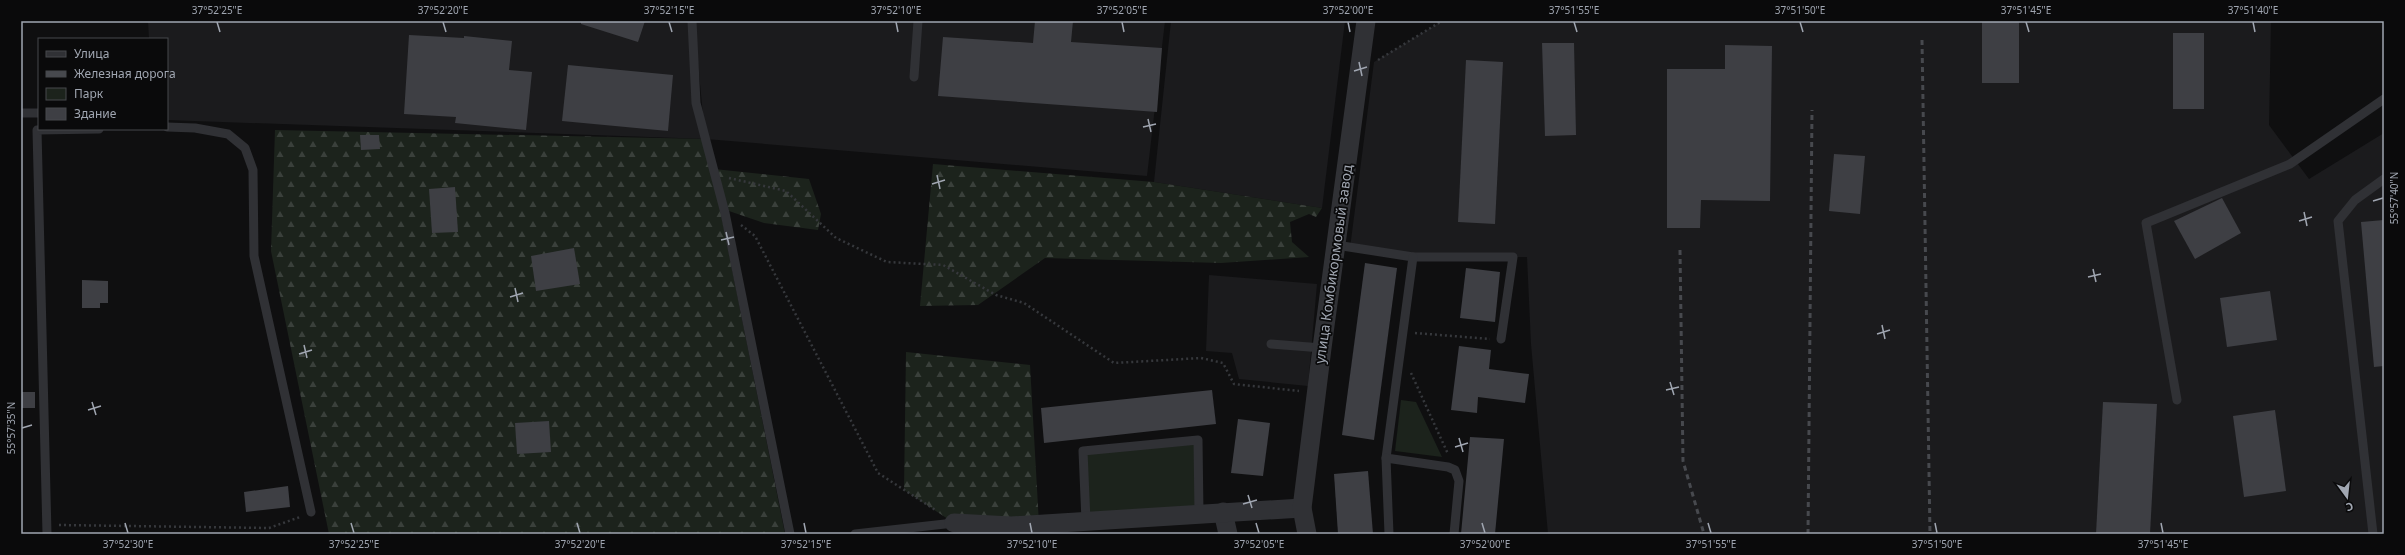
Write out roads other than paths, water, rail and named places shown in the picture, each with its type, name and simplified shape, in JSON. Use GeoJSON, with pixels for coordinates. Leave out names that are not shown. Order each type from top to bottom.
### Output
{"type":"FeatureCollection","features":[{"type":"Feature","properties":{"kind":"street","name":"улица Комбикормовый завод"},"geometry":{"type":"LineString","coordinates":[[1307,534],[1302,508],[1366,21]]}},
{"type":"Feature","properties":{"kind":"street"},"geometry":{"type":"LineString","coordinates":[[954,523],[1011,530],[1086,521],[1302,508]]}},
{"type":"Feature","properties":{"kind":"street"},"geometry":{"type":"LineString","coordinates":[[1223,512],[1228,534]]}},
{"type":"Feature","properties":{"kind":"lane"},"geometry":{"type":"LineString","coordinates":[[692,21],[696,103],[725,213],[790,534]]}},
{"type":"Feature","properties":{"kind":"lane"},"geometry":{"type":"LineString","coordinates":[[914,77],[918,21]]}},
{"type":"Feature","properties":{"kind":"lane"},"geometry":{"type":"LineString","coordinates":[[2177,400],[2146,223],[2290,164],[2384,99]]}},
{"type":"Feature","properties":{"kind":"lane"},"geometry":{"type":"LineString","coordinates":[[21,113],[38,113]]}},
{"type":"Feature","properties":{"kind":"lane"},"geometry":{"type":"LineString","coordinates":[[168,127],[195,128],[228,134],[245,148],[253,170],[254,256],[311,512]]}},
{"type":"Feature","properties":{"kind":"lane"},"geometry":{"type":"LineString","coordinates":[[38,130],[47,529]]}},
{"type":"Feature","properties":{"kind":"lane"},"geometry":{"type":"LineString","coordinates":[[2373,534],[2338,221],[2355,200],[2384,179]]}},
{"type":"Feature","properties":{"kind":"lane"},"geometry":{"type":"LineString","coordinates":[[1336,245],[1413,257],[1513,257],[1501,339]]}},
{"type":"Feature","properties":{"kind":"lane"},"geometry":{"type":"LineString","coordinates":[[1389,534],[1386,458],[1413,257]]}},
{"type":"Feature","properties":{"kind":"lane"},"geometry":{"type":"LineString","coordinates":[[1271,344],[1322,348]]}},
{"type":"Feature","properties":{"kind":"lane"},"geometry":{"type":"LineString","coordinates":[[1086,521],[1083,451],[1198,440],[1199,513]]}},
{"type":"Feature","properties":{"kind":"lane"},"geometry":{"type":"LineString","coordinates":[[1386,458],[1448,467],[1457,474],[1459,481],[1454,534]]}},
{"type":"Feature","properties":{"kind":"lane"},"geometry":{"type":"LineString","coordinates":[[855,534],[954,523]]}},
{"type":"Feature","properties":{"kind":"railway"},"geometry":{"type":"LineString","coordinates":[[1922,40],[1930,534]]}},
{"type":"Feature","properties":{"kind":"railway"},"geometry":{"type":"LineString","coordinates":[[1808,534],[1812,110]]}},
{"type":"Feature","properties":{"kind":"railway"},"geometry":{"type":"LineString","coordinates":[[1680,250],[1683,461],[1704,534]]}}]}
